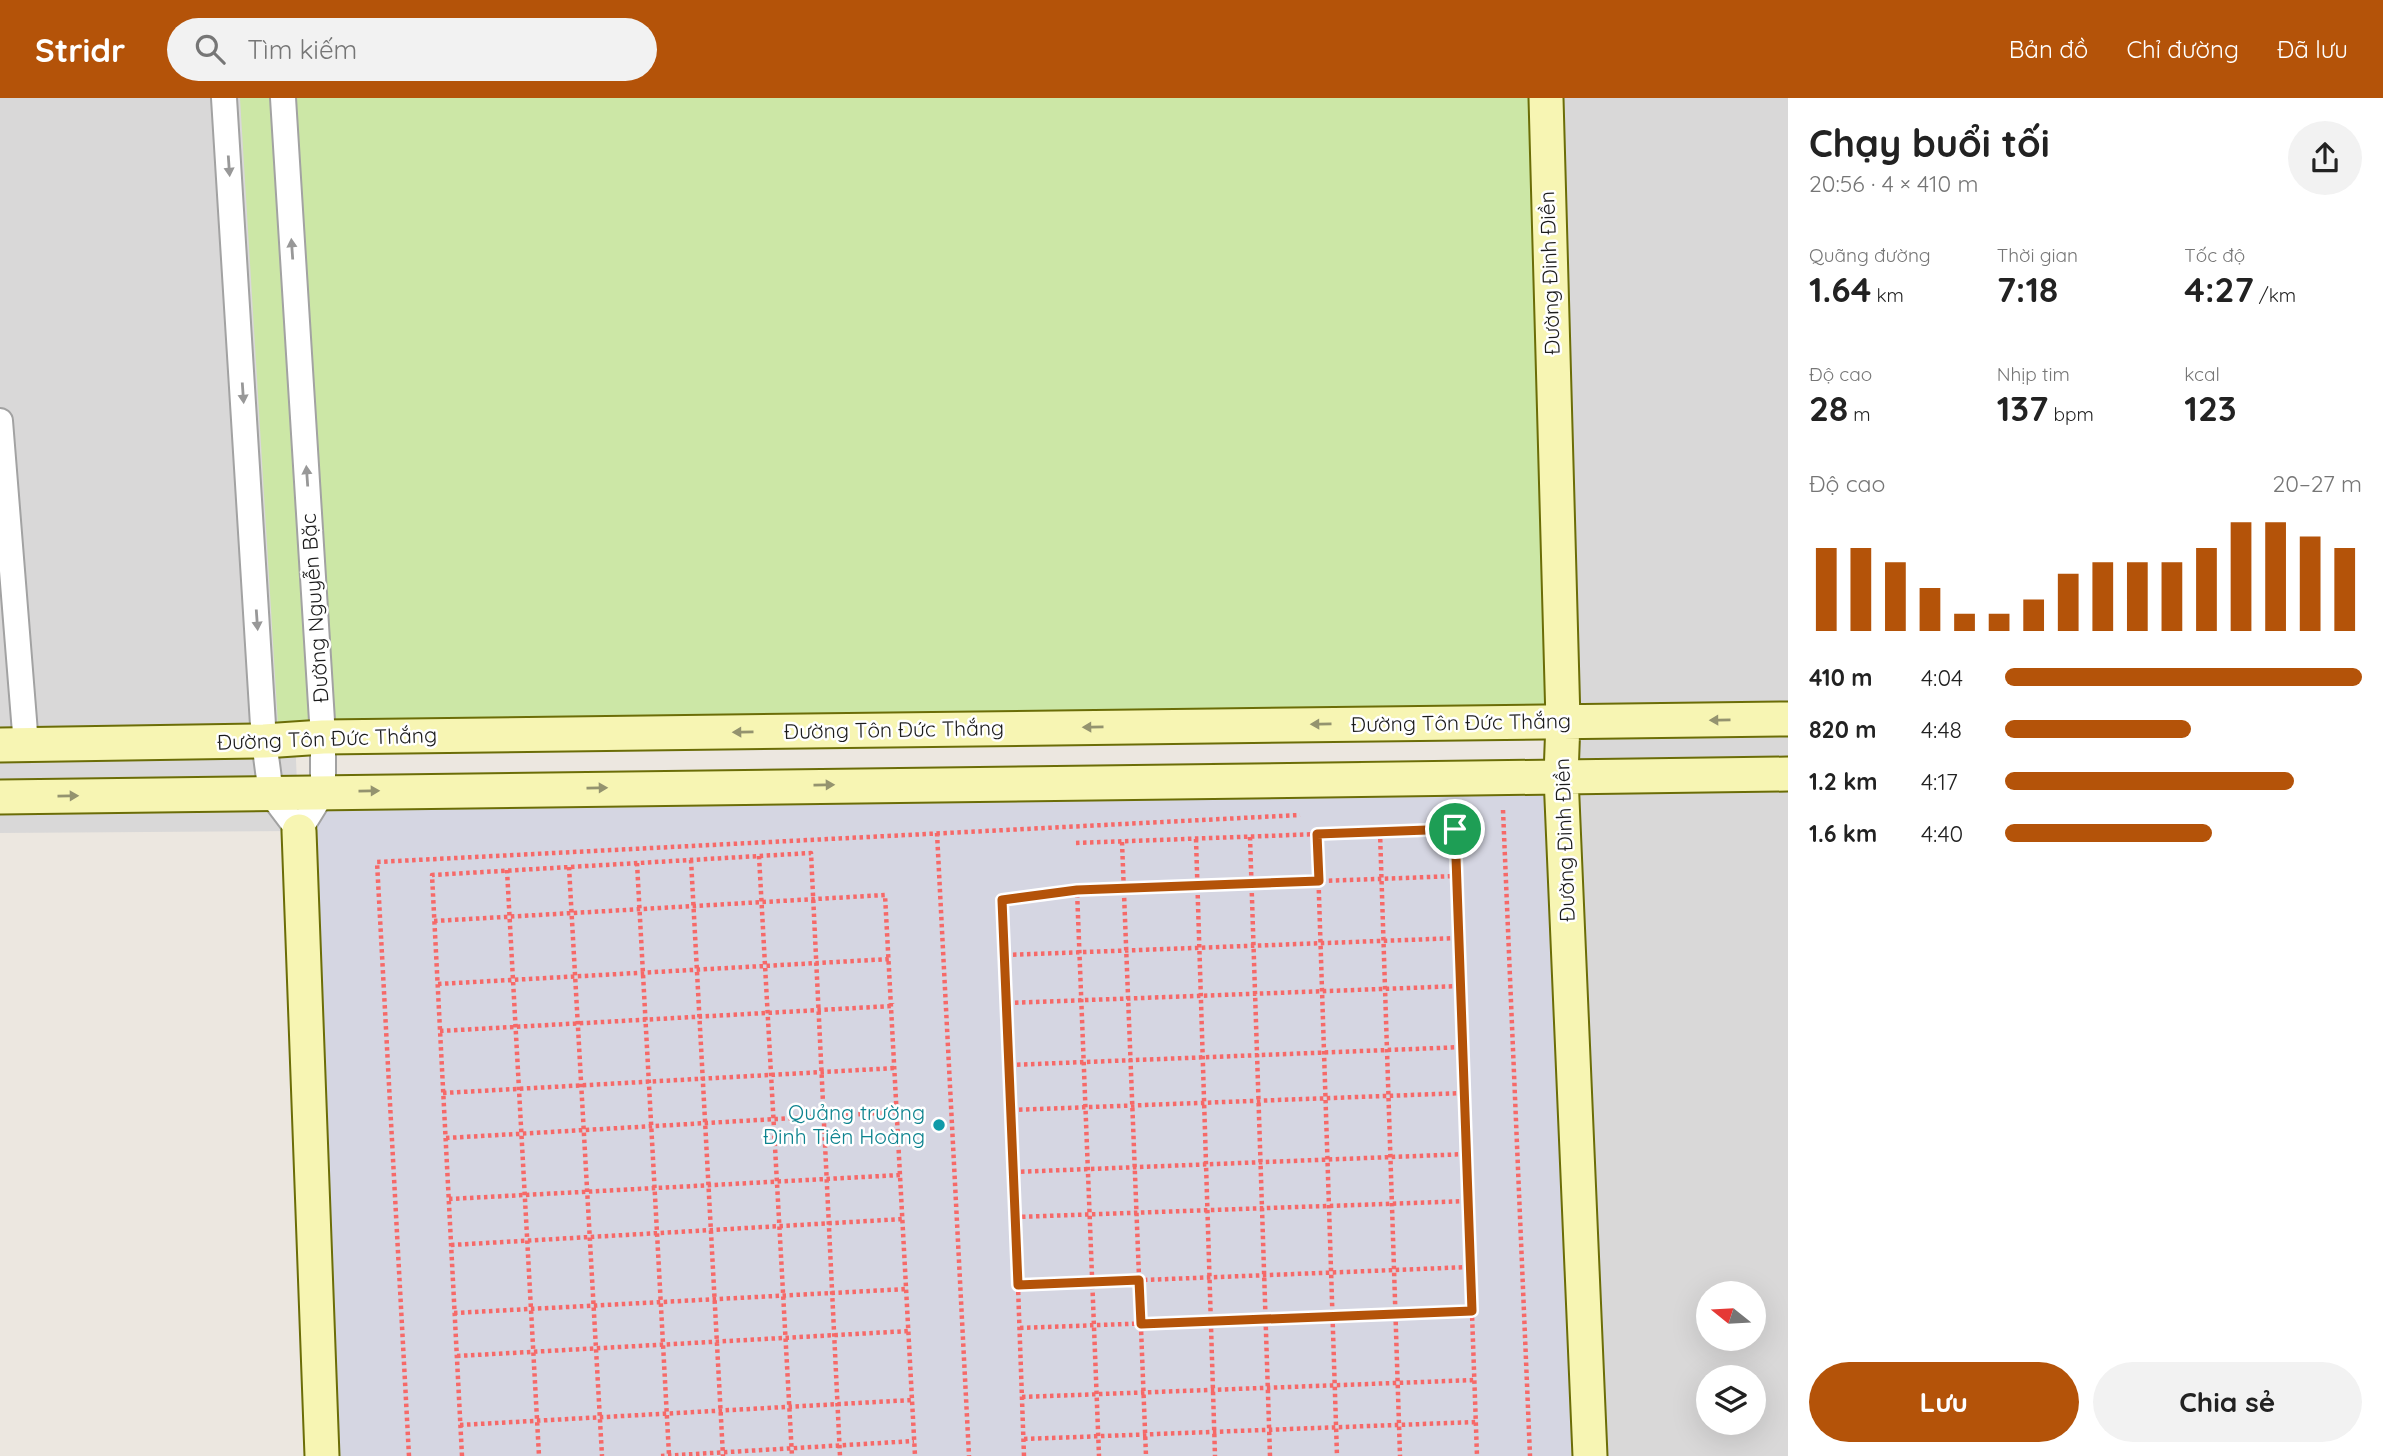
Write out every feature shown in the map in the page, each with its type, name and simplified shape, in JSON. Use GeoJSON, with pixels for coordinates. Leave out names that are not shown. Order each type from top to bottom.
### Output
{"type":"FeatureCollection","features":[{"type":"Feature","properties":{"kind":"street"},"geometry":{"type":"LineString","coordinates":[[224,98],[264,741],[271,794],[299,831]]}},
{"type":"Feature","properties":{"kind":"street","name":"Đường Nguyễn Bặc"},"geometry":{"type":"LineString","coordinates":[[283,98],[323,737],[323,792]]}},
{"type":"Feature","properties":{"kind":"street","name":"Đường Đinh Điền"},"geometry":{"type":"LineString","coordinates":[[1546,98],[1563,721],[1561,776],[1590,1456]]}},
{"type":"Feature","properties":{"kind":"street"},"geometry":{"type":"LineString","coordinates":[[0,421],[13,745]]}},
{"type":"Feature","properties":{"kind":"street","name":"Đường Tôn Đức Thắng"},"geometry":{"type":"LineString","coordinates":[[13,745],[264,741],[323,737],[1788,719]]}},
{"type":"Feature","properties":{"kind":"street"},"geometry":{"type":"LineString","coordinates":[[0,797],[1788,774]]}},
{"type":"Feature","properties":{"kind":"street"},"geometry":{"type":"LineString","coordinates":[[322,1456],[299,831],[323,792]]}},
{"type":"Feature","properties":{"kind":"path"},"geometry":{"type":"LineString","coordinates":[[1502,805],[1530,1456]]}},
{"type":"Feature","properties":{"kind":"path"},"geometry":{"type":"LineString","coordinates":[[409,1456],[377,862],[1309,814]]}},
{"type":"Feature","properties":{"kind":"path"},"geometry":{"type":"LineString","coordinates":[[1076,843],[1455,829],[1470,1268]]}},
{"type":"Feature","properties":{"kind":"path"},"geometry":{"type":"LineString","coordinates":[[1380,832],[1400,1456]]}},
{"type":"Feature","properties":{"kind":"path"},"geometry":{"type":"LineString","coordinates":[[937,833],[969,1456]]}},
{"type":"Feature","properties":{"kind":"path"},"geometry":{"type":"LineString","coordinates":[[1317,834],[1337,1456]]}},
{"type":"Feature","properties":{"kind":"path"},"geometry":{"type":"LineString","coordinates":[[1250,837],[1270,1456]]}},
{"type":"Feature","properties":{"kind":"path"},"geometry":{"type":"LineString","coordinates":[[1196,839],[1216,1456]]}},
{"type":"Feature","properties":{"kind":"path"},"geometry":{"type":"LineString","coordinates":[[1122,842],[1146,1456]]}},
{"type":"Feature","properties":{"kind":"path"},"geometry":{"type":"LineString","coordinates":[[462,1456],[432,875],[811,853],[840,1456]]}},
{"type":"Feature","properties":{"kind":"path"},"geometry":{"type":"LineString","coordinates":[[759,856],[792,1456]]}},
{"type":"Feature","properties":{"kind":"path"},"geometry":{"type":"LineString","coordinates":[[691,860],[723,1454]]}},
{"type":"Feature","properties":{"kind":"path"},"geometry":{"type":"LineString","coordinates":[[637,863],[669,1456]]}},
{"type":"Feature","properties":{"kind":"path"},"geometry":{"type":"LineString","coordinates":[[569,867],[602,1456]]}},
{"type":"Feature","properties":{"kind":"path"},"geometry":{"type":"LineString","coordinates":[[507,870],[539,1456]]}},
{"type":"Feature","properties":{"kind":"path"},"geometry":{"type":"LineString","coordinates":[[1024,1456],[1002,900],[1077,890],[1457,876]]}},
{"type":"Feature","properties":{"kind":"path"},"geometry":{"type":"LineString","coordinates":[[1077,890],[1099,1456]]}},
{"type":"Feature","properties":{"kind":"path"},"geometry":{"type":"LineString","coordinates":[[435,921],[885,895],[909,1331]]}},
{"type":"Feature","properties":{"kind":"path"},"geometry":{"type":"LineString","coordinates":[[1006,955],[1459,938]]}},
{"type":"Feature","properties":{"kind":"path"},"geometry":{"type":"LineString","coordinates":[[438,984],[890,958]]}},
{"type":"Feature","properties":{"kind":"path"},"geometry":{"type":"LineString","coordinates":[[440,1031],[892,1006],[890,958]]}},
{"type":"Feature","properties":{"kind":"path"},"geometry":{"type":"LineString","coordinates":[[1008,1003],[1461,986]]}},
{"type":"Feature","properties":{"kind":"path"},"geometry":{"type":"LineString","coordinates":[[1010,1065],[1462,1047]]}},
{"type":"Feature","properties":{"kind":"path"},"geometry":{"type":"LineString","coordinates":[[443,1093],[895,1067],[898,1113],[446,1138]]}},
{"type":"Feature","properties":{"kind":"path"},"geometry":{"type":"LineString","coordinates":[[1012,1110],[1464,1093]]}},
{"type":"Feature","properties":{"kind":"path"},"geometry":{"type":"LineString","coordinates":[[1014,1172],[1467,1154]]}},
{"type":"Feature","properties":{"kind":"path"},"geometry":{"type":"LineString","coordinates":[[449,1199],[901,1174],[904,1220]]}},
{"type":"Feature","properties":{"kind":"path"},"geometry":{"type":"LineString","coordinates":[[1015,1217],[1468,1200],[1477,1456]]}},
{"type":"Feature","properties":{"kind":"path"},"geometry":{"type":"LineString","coordinates":[[451,1245],[904,1220]]}},
{"type":"Feature","properties":{"kind":"path"},"geometry":{"type":"LineString","coordinates":[[1018,1285],[1470,1268]]}},
{"type":"Feature","properties":{"kind":"path"},"geometry":{"type":"LineString","coordinates":[[454,1313],[907,1288],[915,1456]]}},
{"type":"Feature","properties":{"kind":"path"},"geometry":{"type":"LineString","coordinates":[[1020,1328],[1472,1311]]}},
{"type":"Feature","properties":{"kind":"path"},"geometry":{"type":"LineString","coordinates":[[457,1356],[909,1331]]}},
{"type":"Feature","properties":{"kind":"path"},"geometry":{"type":"LineString","coordinates":[[1022,1397],[1475,1380]]}},
{"type":"Feature","properties":{"kind":"path"},"geometry":{"type":"LineString","coordinates":[[460,1425],[912,1399],[915,1442],[661,1456]]}},
{"type":"Feature","properties":{"kind":"path"},"geometry":{"type":"LineString","coordinates":[[1024,1439],[1476,1422]]}},
{"type":"Feature","properties":{"kind":"shaded area"},"geometry":{"type":"Polygon","coordinates":[[[0,98],[268,98],[299,831],[0,833],[0,98]]]}},
{"type":"Feature","properties":{"kind":"shaded area"},"geometry":{"type":"Polygon","coordinates":[[[1546,98],[1788,98],[1788,1456],[1605,1456],[1546,98]]]}},
{"type":"Feature","properties":{"kind":"shaded area","name":"Quảng trường Đinh Tiên Hoàng"},"geometry":{"type":"Polygon","coordinates":[[[1561,776],[1590,1456],[315,1456],[287,793],[1561,776]]]}},
{"type":"Feature","properties":{"kind":"green space"},"geometry":{"type":"Polygon","coordinates":[[[240,98],[1535,98],[1563,721],[279,741],[240,98]]]}},
{"type":"Feature","properties":{"kind":"place","name":"Quảng trường Đinh Tiên Hoàng"},"geometry":{"type":"Point","coordinates":[939,1125]}},
{"type":"Feature","properties":{"kind":"route"},"geometry":{"type":"LineString","coordinates":[[1455,829],[1472,1311],[1141,1324],[1139,1280],[1018,1285],[1002,900],[1077,890],[1319,881],[1317,834],[1455,829]]}}]}
